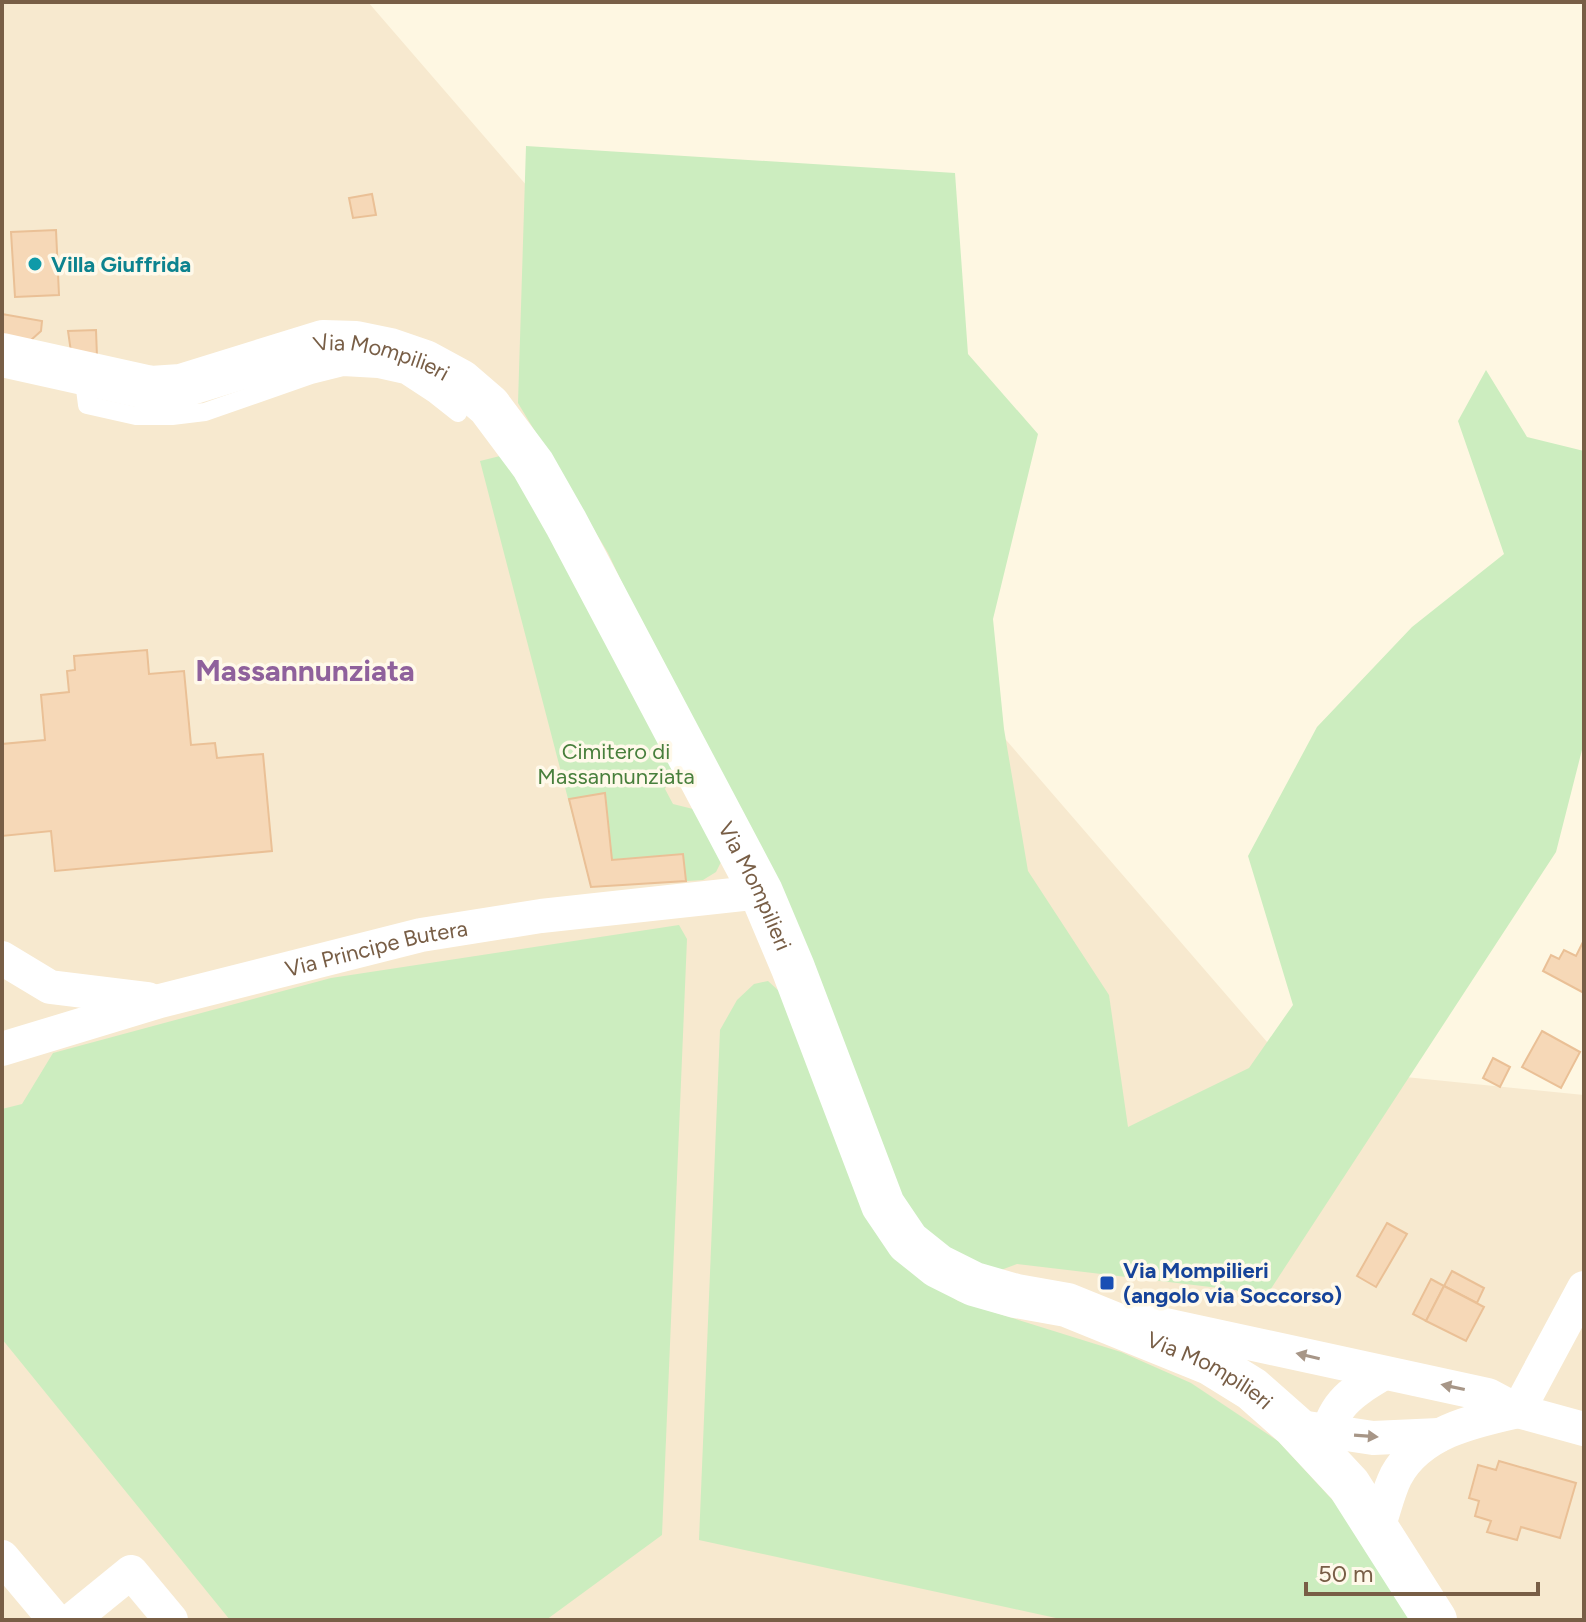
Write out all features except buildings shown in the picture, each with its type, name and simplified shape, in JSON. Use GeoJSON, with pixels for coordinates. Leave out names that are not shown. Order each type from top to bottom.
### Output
{"type":"FeatureCollection","features":[{"type":"Feature","properties":{"kind":"street","name":"Via Mompilieri"},"geometry":{"type":"LineString","coordinates":[[2,355],[151,388],[181,386],[323,342],[356,343],[425,362],[460,381],[489,406],[533,465],[566,523],[761,892],[883,1205],[908,1242],[938,1266],[974,1284],[1016,1296],[1067,1305],[1210,1363],[1252,1389],[1314,1437],[1378,1528],[1435,1620]]}},
{"type":"Feature","properties":{"kind":"street","name":"Via Principe Butera"},"geometry":{"type":"LineString","coordinates":[[2,1049],[160,1001],[421,935],[541,916],[761,892]]}},
{"type":"Feature","properties":{"kind":"street"},"geometry":{"type":"LineString","coordinates":[[2,958],[50,987],[160,1001]]}},
{"type":"Feature","properties":{"kind":"street"},"geometry":{"type":"LineString","coordinates":[[1378,1528],[1395,1477],[1409,1456],[1439,1435],[1469,1422],[1518,1411],[1584,1288]]}},
{"type":"Feature","properties":{"kind":"street"},"geometry":{"type":"LineString","coordinates":[[1067,1305],[1488,1395],[1518,1411],[1584,1429]]}},
{"type":"Feature","properties":{"kind":"street"},"geometry":{"type":"LineString","coordinates":[[1314,1437],[1354,1391],[1384,1373]]}},
{"type":"Feature","properties":{"kind":"street"},"geometry":{"type":"LineString","coordinates":[[1314,1437],[1439,1435]]}},
{"type":"Feature","properties":{"kind":"street"},"geometry":{"type":"LineString","coordinates":[[2,1557],[55,1620]]}},
{"type":"Feature","properties":{"kind":"street"},"geometry":{"type":"LineString","coordinates":[[72,1620],[131,1572],[171,1620]]}},
{"type":"Feature","properties":{"kind":"lane"},"geometry":{"type":"LineString","coordinates":[[83,373],[87,405],[136,416],[205,412],[343,367],[378,369],[405,375],[458,413]]}},
{"type":"Feature","properties":{"kind":"shaded area"},"geometry":{"type":"Polygon","coordinates":[[[2,2],[368,2],[1287,1065],[1584,1095],[1584,1620],[2,1620],[2,2]]]}},
{"type":"Feature","properties":{"kind":"green space"},"geometry":{"type":"Polygon","coordinates":[[[526,146],[955,173],[968,354],[1038,434],[993,619],[1004,729],[1028,871],[1109,995],[1128,1127],[1249,1068],[1293,1005],[1248,856],[1317,727],[1412,627],[1504,554],[1458,421],[1486,370],[1527,437],[1584,451],[1584,742],[1556,852],[1261,1304],[1236,1290],[1017,1264],[1001,1270],[965,1260],[939,1246],[900,1199],[810,981],[608,553],[518,403],[526,146]]]}},
{"type":"Feature","properties":{"kind":"green space","name":"Cimitero di Massannunziata"},"geometry":{"type":"Polygon","coordinates":[[[508,454],[678,761],[665,789],[673,804],[705,812],[721,862],[716,872],[703,880],[591,887],[480,461],[508,454]]]}},
{"type":"Feature","properties":{"kind":"green space"},"geometry":{"type":"Polygon","coordinates":[[[679,925],[687,939],[662,1535],[546,1620],[230,1620],[2,1339],[2,1109],[22,1104],[53,1053],[331,978],[679,925]]]}},
{"type":"Feature","properties":{"kind":"green space"},"geometry":{"type":"Polygon","coordinates":[[[768,981],[779,991],[914,1271],[958,1301],[1121,1352],[1191,1383],[1278,1441],[1338,1506],[1414,1620],[1065,1620],[699,1540],[720,1030],[737,1000],[754,984],[768,981]]]}},
{"type":"Feature","properties":{"kind":"place","name":"Villa Giuffrida"},"geometry":{"type":"Point","coordinates":[35,264]}},
{"type":"Feature","properties":{"kind":"place","name":"Via Mompilieri (angolo via Soccorso)"},"geometry":{"type":"Point","coordinates":[1107,1283]}},
{"type":"Feature","properties":{"kind":"district","name":"Massannunziata"},"geometry":{"type":"Point","coordinates":[305,671]}}]}
